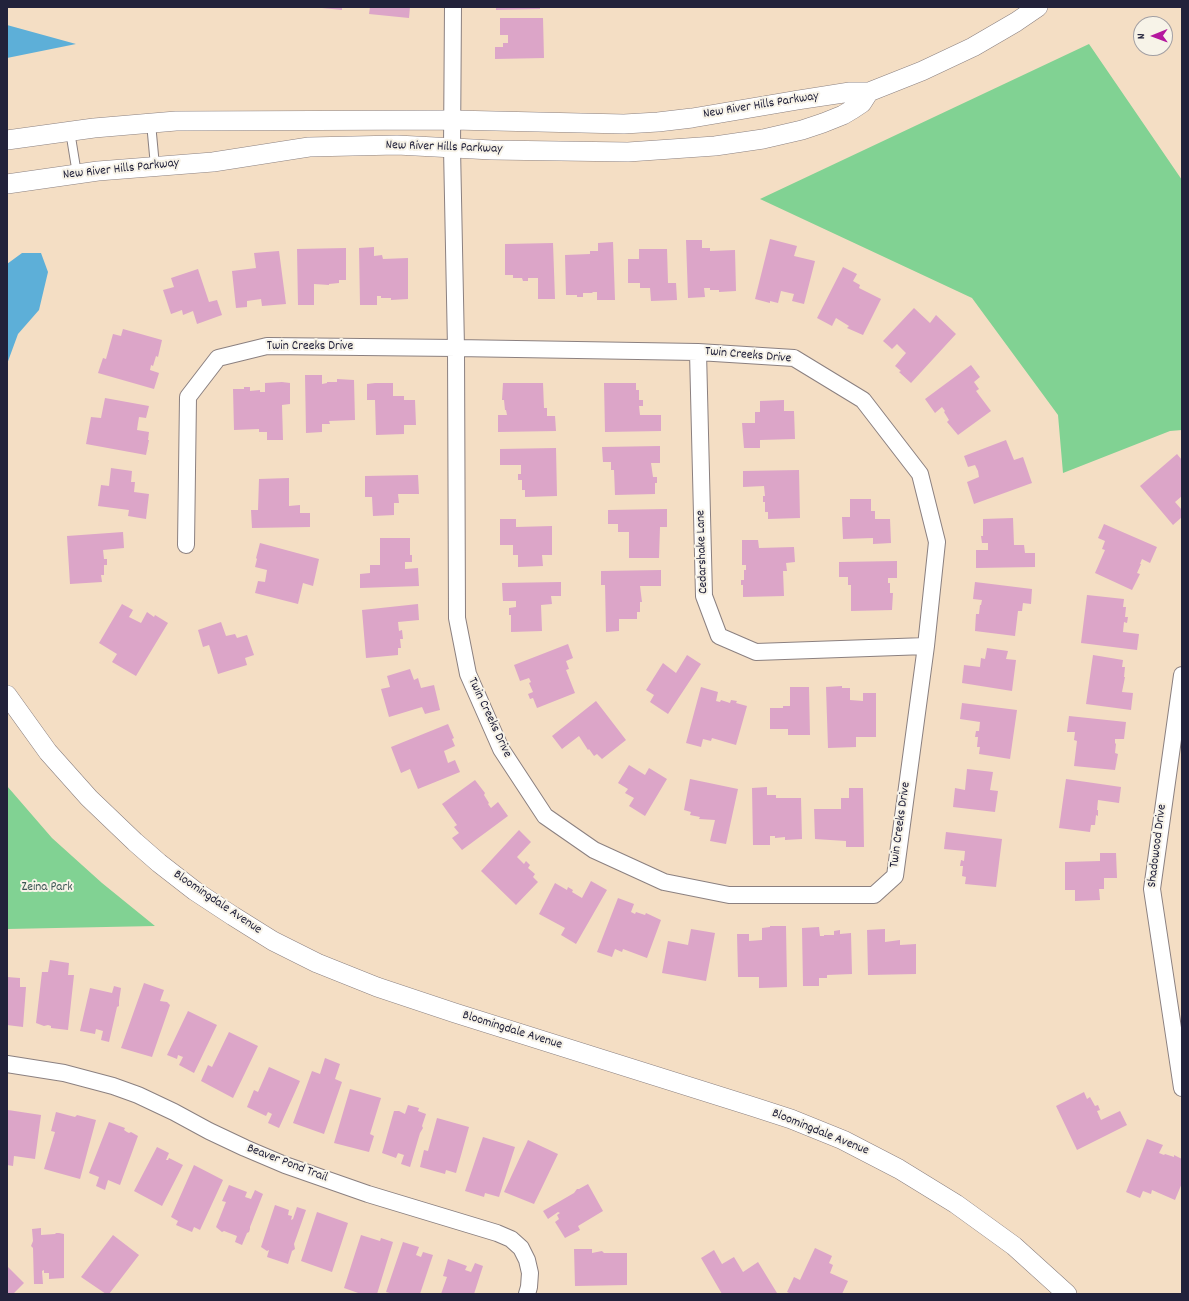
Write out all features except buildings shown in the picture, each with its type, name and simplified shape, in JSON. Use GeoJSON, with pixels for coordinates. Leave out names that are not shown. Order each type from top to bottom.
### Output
{"type":"FeatureCollection","features":[{"type":"Feature","properties":{"kind":"street","name":"Twin Creeks Drive"},"geometry":{"type":"LineString","coordinates":[[186,545],[188,397],[218,358],[267,346],[456,348],[698,352],[794,358],[864,400],[920,474],[938,542],[926,646],[894,876],[874,895],[729,895],[664,882],[594,850],[545,816],[501,749],[468,674],[457,618],[456,348],[452,148],[453,7]]}},
{"type":"Feature","properties":{"kind":"street","name":"New River Hills Parkway"},"geometry":{"type":"LineString","coordinates":[[7,140],[70,131],[176,120],[453,120],[589,124],[658,122],[692,118],[850,92],[869,92],[922,71],[973,47],[1016,22],[1038,7]]}},
{"type":"Feature","properties":{"kind":"street","name":"New River Hills Parkway"},"geometry":{"type":"LineString","coordinates":[[7,184],[77,174],[232,160],[258,154],[309,147],[397,145],[500,150],[628,152],[715,146],[763,139],[802,130],[823,123],[843,115],[853,109],[862,102],[869,92]]}},
{"type":"Feature","properties":{"kind":"street","name":"Cedarshake Lane"},"geometry":{"type":"LineString","coordinates":[[698,352],[704,596],[719,636],[756,652],[926,646]]}},
{"type":"Feature","properties":{"kind":"street","name":"Shadowood Drive"},"geometry":{"type":"LineString","coordinates":[[1182,675],[1175,776],[1152,889],[1182,1088]]}},
{"type":"Feature","properties":{"kind":"street","name":"Bloomingdale Avenue"},"geometry":{"type":"LineString","coordinates":[[7,695],[29,727],[58,763],[89,798],[135,842],[195,891],[274,941],[324,966],[377,987],[455,1013],[746,1104],[790,1119],[843,1140],[899,1169],[961,1207],[1014,1246],[1067,1294]]}},
{"type":"Feature","properties":{"kind":"street","name":"Beaver Pond Trail"},"geometry":{"type":"LineString","coordinates":[[7,1064],[64,1073],[113,1086],[138,1095],[239,1146],[284,1165],[368,1194],[497,1232],[511,1239],[521,1248],[528,1260],[530,1273],[527,1294]]}},
{"type":"Feature","properties":{"kind":"lane"},"geometry":{"type":"LineString","coordinates":[[151,122],[155,166]]}},
{"type":"Feature","properties":{"kind":"lane"},"geometry":{"type":"LineString","coordinates":[[70,131],[77,174]]}},
{"type":"Feature","properties":{"kind":"green space"},"geometry":{"type":"Polygon","coordinates":[[[1089,44],[1182,180],[1182,430],[1170,431],[1063,473],[1058,415],[972,298],[760,199],[1089,44]]]}},
{"type":"Feature","properties":{"kind":"green space","name":"Zeina Park"},"geometry":{"type":"Polygon","coordinates":[[[7,786],[52,838],[102,883],[155,926],[7,929],[7,786]]]}},
{"type":"Feature","properties":{"kind":"water"},"geometry":{"type":"Polygon","coordinates":[[[7,25],[76,44],[7,58],[7,25]]]}},
{"type":"Feature","properties":{"kind":"water"},"geometry":{"type":"Polygon","coordinates":[[[22,253],[41,253],[48,272],[39,310],[18,334],[7,364],[7,264],[22,253]]]}}]}
